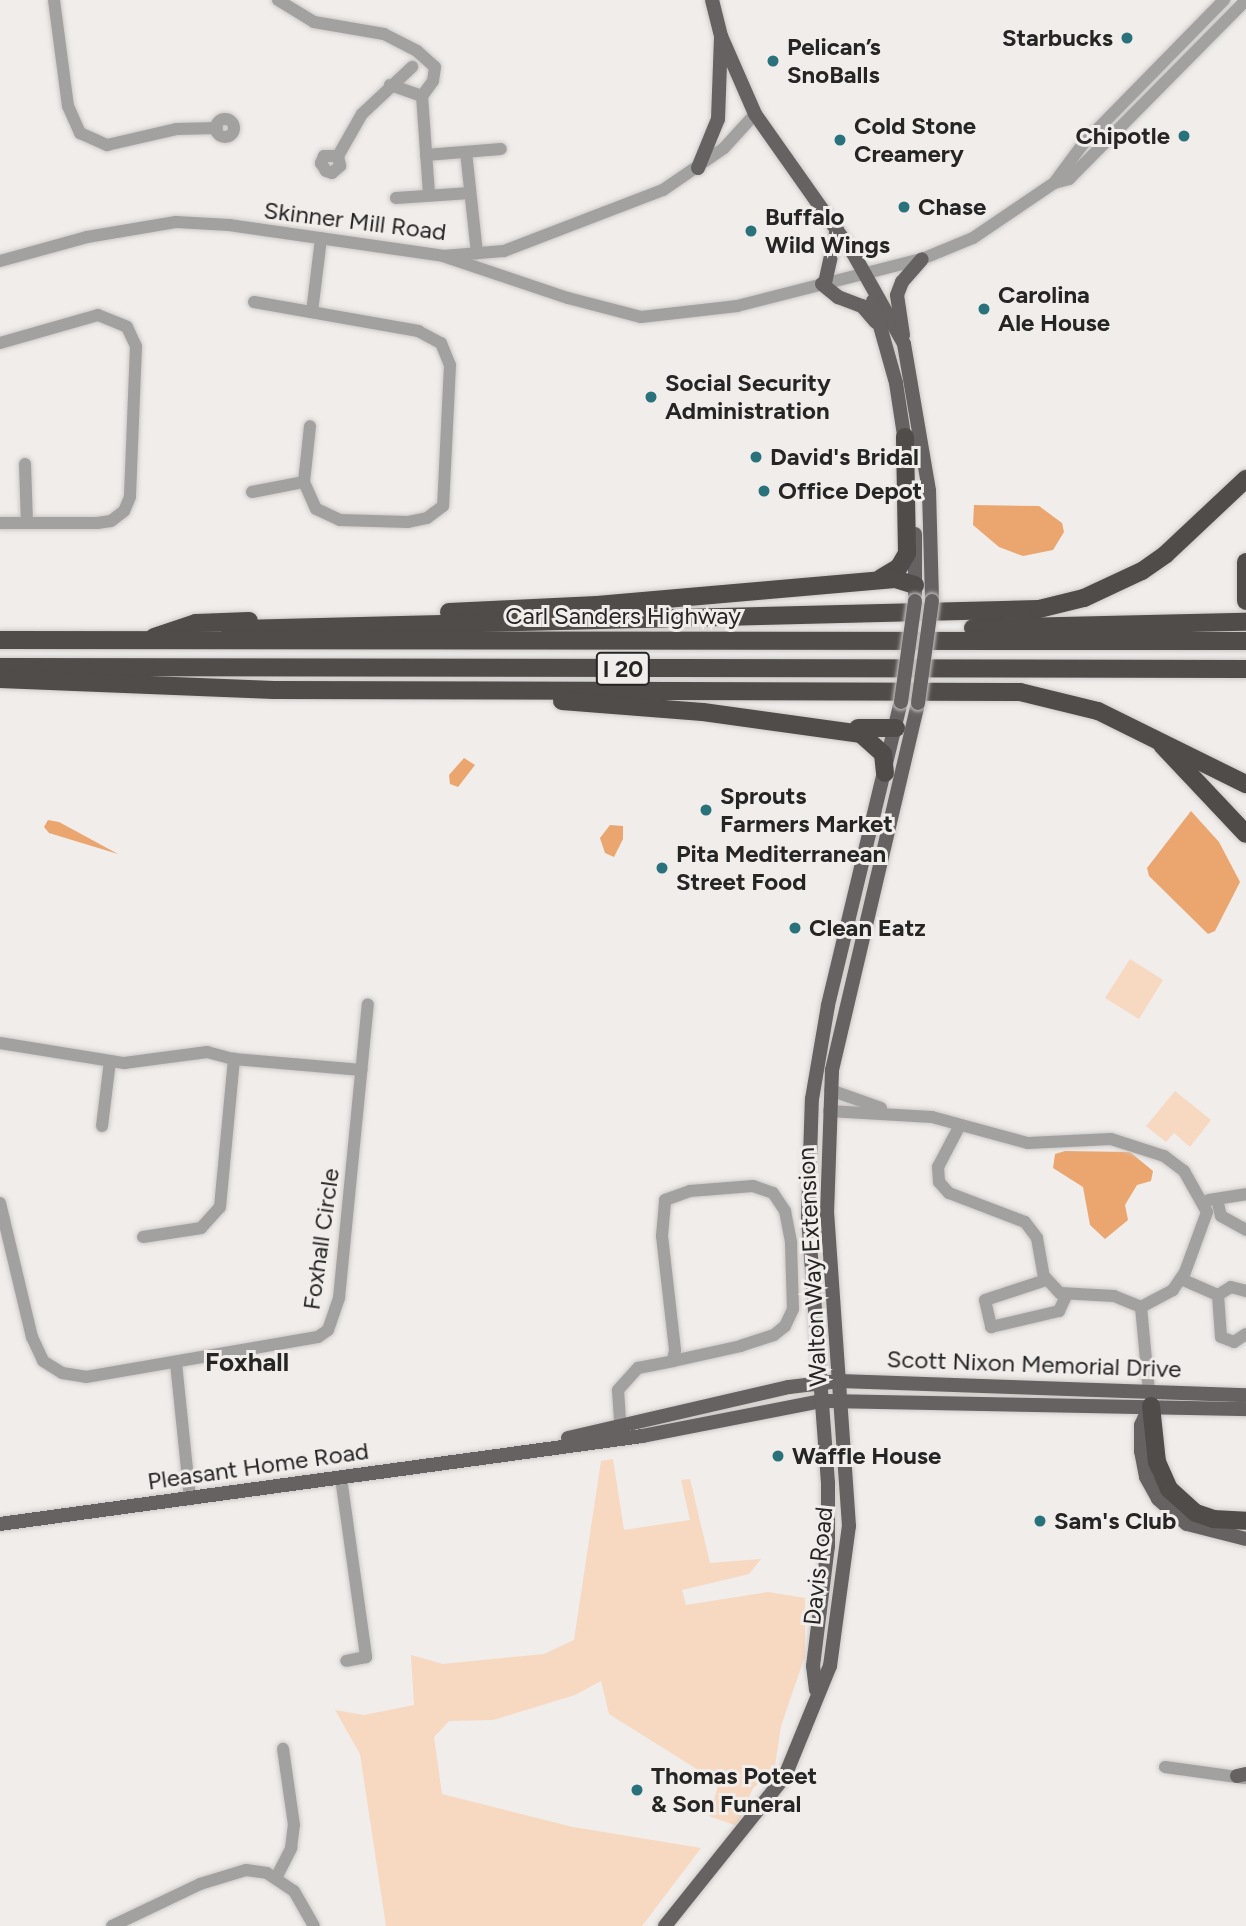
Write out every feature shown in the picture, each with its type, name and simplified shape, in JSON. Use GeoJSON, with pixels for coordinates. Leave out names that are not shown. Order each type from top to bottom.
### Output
{"type":"FeatureCollection","features":[{"type":"Feature","properties":{"kind":"highway"},"geometry":{"type":"LineString","coordinates":[[875,580],[894,572],[907,553],[905,437]]}},
{"type":"Feature","properties":{"kind":"highway"},"geometry":{"type":"LineString","coordinates":[[215,642],[239,629],[1039,609],[1084,598],[1142,571],[1166,554],[1246,479]]}},
{"type":"Feature","properties":{"kind":"highway"},"geometry":{"type":"LineString","coordinates":[[1246,562],[1246,600]]}},
{"type":"Feature","properties":{"kind":"highway"},"geometry":{"type":"LineString","coordinates":[[141,641],[196,623],[597,604],[875,580],[895,579],[915,593]]}},
{"type":"Feature","properties":{"kind":"highway"},"geometry":{"type":"LineString","coordinates":[[745,640],[800,632],[1246,622]]}},
{"type":"Feature","properties":{"kind":"highway","name":"Carl Sanders Highway"},"geometry":{"type":"LineString","coordinates":[[0,640],[1246,641]]}},
{"type":"Feature","properties":{"kind":"highway","name":"I 20"},"geometry":{"type":"LineString","coordinates":[[0,667],[1246,669]]}},
{"type":"Feature","properties":{"kind":"highway"},"geometry":{"type":"LineString","coordinates":[[0,679],[274,690],[999,691],[1070,702],[1158,739],[1246,784]]}},
{"type":"Feature","properties":{"kind":"highway"},"geometry":{"type":"LineString","coordinates":[[475,691],[499,699],[763,721],[905,726]]}},
{"type":"Feature","properties":{"kind":"highway"},"geometry":{"type":"LineString","coordinates":[[763,721],[868,736],[883,754],[885,773]]}},
{"type":"Feature","properties":{"kind":"highway"},"geometry":{"type":"LineString","coordinates":[[1158,739],[1246,834]]}},
{"type":"Feature","properties":{"kind":"highway"},"geometry":{"type":"LineString","coordinates":[[1150,1399],[1157,1462],[1169,1489],[1196,1513],[1213,1519],[1246,1521]]}},
{"type":"Feature","properties":{"kind":"main road","name":"Walton Way Extension"},"geometry":{"type":"LineString","coordinates":[[712,0],[721,36],[755,114],[837,229],[904,344],[929,491],[932,599],[918,703],[885,773],[835,976],[812,1099],[808,1217],[822,1401]]}},
{"type":"Feature","properties":{"kind":"main road"},"geometry":{"type":"LineString","coordinates":[[698,168],[718,119],[721,36]]}},
{"type":"Feature","properties":{"kind":"main road"},"geometry":{"type":"LineString","coordinates":[[837,229],[823,283],[838,297],[862,306],[881,329]]}},
{"type":"Feature","properties":{"kind":"main road"},"geometry":{"type":"LineString","coordinates":[[904,344],[897,295],[902,282],[922,259]]}},
{"type":"Feature","properties":{"kind":"main road","name":"Walton Way Extension"},"geometry":{"type":"LineString","coordinates":[[843,1401],[827,1202],[830,1090],[850,982],[905,726],[901,702],[915,593],[915,524],[905,437],[881,329],[864,273]]}},
{"type":"Feature","properties":{"kind":"main road"},"geometry":{"type":"LineString","coordinates":[[915,593],[932,599]]}},
{"type":"Feature","properties":{"kind":"main road"},"geometry":{"type":"LineString","coordinates":[[835,976],[850,982]]}},
{"type":"Feature","properties":{"kind":"main road","name":"Scott Nixon Memorial Drive"},"geometry":{"type":"LineString","coordinates":[[821,1383],[840,1381],[1150,1399],[1246,1409]]}},
{"type":"Feature","properties":{"kind":"main road","name":"Pleasant Home Road"},"geometry":{"type":"LineString","coordinates":[[0,1524],[341,1478],[522,1450],[620,1431],[821,1383]]}},
{"type":"Feature","properties":{"kind":"main road","name":"Scott Nixon Memorial Drive"},"geometry":{"type":"LineString","coordinates":[[822,1401],[1150,1399],[1246,1395]]}},
{"type":"Feature","properties":{"kind":"main road"},"geometry":{"type":"LineString","coordinates":[[1150,1399],[1141,1425],[1141,1451],[1146,1477],[1157,1499],[1187,1524],[1246,1539]]}},
{"type":"Feature","properties":{"kind":"main road","name":"Pleasant Home Road"},"geometry":{"type":"LineString","coordinates":[[620,1431],[822,1401]]}},
{"type":"Feature","properties":{"kind":"main road","name":"Davis Road"},"geometry":{"type":"LineString","coordinates":[[816,1690],[813,1666],[828,1546],[822,1401]]}},
{"type":"Feature","properties":{"kind":"main road","name":"Davis Road"},"geometry":{"type":"LineString","coordinates":[[665,1926],[785,1776],[816,1690],[830,1665],[848,1547],[843,1401]]}},
{"type":"Feature","properties":{"kind":"street"},"geometry":{"type":"LineString","coordinates":[[54,0],[68,106],[80,133],[107,145],[177,129],[216,128]]}},
{"type":"Feature","properties":{"kind":"street"},"geometry":{"type":"LineString","coordinates":[[278,0],[314,22],[384,34],[410,48],[435,67],[433,81],[416,93]]}},
{"type":"Feature","properties":{"kind":"street"},"geometry":{"type":"LineString","coordinates":[[443,256],[568,298],[641,317],[737,306],[922,259],[973,238],[1054,183],[1083,144],[1224,0]]}},
{"type":"Feature","properties":{"kind":"street"},"geometry":{"type":"LineString","coordinates":[[1054,183],[1069,179],[1246,0]]}},
{"type":"Feature","properties":{"kind":"street"},"geometry":{"type":"LineString","coordinates":[[410,48],[429,194]]}},
{"type":"Feature","properties":{"kind":"street"},"geometry":{"type":"LineString","coordinates":[[338,156],[353,126],[390,85],[412,67]]}},
{"type":"Feature","properties":{"kind":"street"},"geometry":{"type":"LineString","coordinates":[[390,85],[416,93]]}},
{"type":"Feature","properties":{"kind":"street","name":"Skinner Mill Road"},"geometry":{"type":"LineString","coordinates":[[0,261],[154,223],[229,225],[443,256],[504,251],[663,190],[698,168],[755,114]]}},
{"type":"Feature","properties":{"kind":"street"},"geometry":{"type":"LineString","coordinates":[[426,155],[501,149]]}},
{"type":"Feature","properties":{"kind":"street"},"geometry":{"type":"LineString","coordinates":[[466,152],[477,253]]}},
{"type":"Feature","properties":{"kind":"street"},"geometry":{"type":"LineString","coordinates":[[396,198],[470,193]]}},
{"type":"Feature","properties":{"kind":"street"},"geometry":{"type":"LineString","coordinates":[[312,312],[321,239]]}},
{"type":"Feature","properties":{"kind":"street"},"geometry":{"type":"LineString","coordinates":[[504,251],[506,275]]}},
{"type":"Feature","properties":{"kind":"street"},"geometry":{"type":"LineString","coordinates":[[254,302],[418,331],[441,343],[450,365],[448,486],[437,513],[408,522],[340,520],[316,509],[304,482],[310,426]]}},
{"type":"Feature","properties":{"kind":"street"},"geometry":{"type":"LineString","coordinates":[[0,343],[98,315],[127,327],[136,346],[130,497],[124,512],[111,521],[97,523],[0,523]]}},
{"type":"Feature","properties":{"kind":"street"},"geometry":{"type":"LineString","coordinates":[[25,464],[27,523]]}},
{"type":"Feature","properties":{"kind":"street"},"geometry":{"type":"LineString","coordinates":[[252,492],[304,482]]}},
{"type":"Feature","properties":{"kind":"street","name":"Foxhall Circle"},"geometry":{"type":"LineString","coordinates":[[0,1203],[32,1337],[43,1361],[62,1373],[86,1377],[304,1343],[328,1330],[340,1298],[368,1004]]}},
{"type":"Feature","properties":{"kind":"street"},"geometry":{"type":"LineString","coordinates":[[0,1043],[110,1061],[207,1052],[234,1059],[362,1070]]}},
{"type":"Feature","properties":{"kind":"street"},"geometry":{"type":"LineString","coordinates":[[143,1237],[201,1228],[220,1207],[234,1059]]}},
{"type":"Feature","properties":{"kind":"street"},"geometry":{"type":"LineString","coordinates":[[102,1126],[110,1061]]}},
{"type":"Feature","properties":{"kind":"street"},"geometry":{"type":"LineString","coordinates":[[830,1090],[891,1112]]}},
{"type":"Feature","properties":{"kind":"street"},"geometry":{"type":"LineString","coordinates":[[829,1111],[891,1112],[932,1117],[959,1127],[1028,1143],[1111,1139],[1132,1142],[1164,1156],[1184,1171],[1207,1212],[1181,1279],[1155,1303],[1141,1307],[1114,1296],[1067,1294],[1046,1280],[1037,1238],[1025,1222],[949,1194],[939,1182],[937,1167],[959,1127]]}},
{"type":"Feature","properties":{"kind":"street"},"geometry":{"type":"LineString","coordinates":[[620,1431],[618,1390],[638,1368],[673,1361],[741,1346],[774,1335],[785,1326],[793,1309],[787,1220],[773,1193],[753,1186],[690,1191],[665,1200],[662,1236],[673,1361]]}},
{"type":"Feature","properties":{"kind":"street"},"geometry":{"type":"LineString","coordinates":[[1202,1201],[1246,1194]]}},
{"type":"Feature","properties":{"kind":"street"},"geometry":{"type":"LineString","coordinates":[[1217,1199],[1221,1216],[1246,1230]]}},
{"type":"Feature","properties":{"kind":"street"},"geometry":{"type":"LineString","coordinates":[[787,1220],[808,1217]]}},
{"type":"Feature","properties":{"kind":"street"},"geometry":{"type":"LineString","coordinates":[[1181,1279],[1219,1295]]}},
{"type":"Feature","properties":{"kind":"street"},"geometry":{"type":"LineString","coordinates":[[1046,1280],[985,1300],[991,1327],[1059,1311],[1067,1294]]}},
{"type":"Feature","properties":{"kind":"street"},"geometry":{"type":"LineString","coordinates":[[1219,1295],[1231,1287],[1246,1291]]}},
{"type":"Feature","properties":{"kind":"street"},"geometry":{"type":"LineString","coordinates":[[1219,1295],[1221,1337],[1234,1342],[1246,1334]]}},
{"type":"Feature","properties":{"kind":"street"},"geometry":{"type":"LineString","coordinates":[[1141,1307],[1150,1399]]}},
{"type":"Feature","properties":{"kind":"street"},"geometry":{"type":"LineString","coordinates":[[176,1363],[190,1499]]}},
{"type":"Feature","properties":{"kind":"street"},"geometry":{"type":"LineString","coordinates":[[341,1478],[366,1657],[346,1661]]}},
{"type":"Feature","properties":{"kind":"street"},"geometry":{"type":"LineString","coordinates":[[276,1878],[290,1848],[293,1825],[283,1749]]}},
{"type":"Feature","properties":{"kind":"street"},"geometry":{"type":"LineString","coordinates":[[1165,1768],[1243,1776]]}},
{"type":"Feature","properties":{"kind":"street"},"geometry":{"type":"LineString","coordinates":[[112,1926],[227,1874],[246,1870],[276,1878],[294,1891],[314,1926]]}},
{"type":"Feature","properties":{"kind":"shaded area"},"geometry":{"type":"Polygon","coordinates":[[[974,505],[1039,506],[1062,523],[1064,532],[1053,550],[1023,556],[999,547],[973,525],[974,505]]]}},
{"type":"Feature","properties":{"kind":"shaded area"},"geometry":{"type":"Polygon","coordinates":[[[464,758],[475,765],[458,787],[450,784],[449,775],[464,758]]]}},
{"type":"Feature","properties":{"kind":"shaded area"},"geometry":{"type":"Polygon","coordinates":[[[1191,811],[1219,842],[1240,882],[1215,931],[1208,934],[1149,876],[1147,868],[1191,811]]]}},
{"type":"Feature","properties":{"kind":"shaded area"},"geometry":{"type":"Polygon","coordinates":[[[48,820],[59,822],[118,854],[49,833],[44,827],[48,820]]]}},
{"type":"Feature","properties":{"kind":"shaded area"},"geometry":{"type":"Polygon","coordinates":[[[610,825],[623,826],[623,839],[614,857],[605,853],[600,838],[610,825]]]}},
{"type":"Feature","properties":{"kind":"shaded area"},"geometry":{"type":"Polygon","coordinates":[[[1130,959],[1163,980],[1139,1019],[1105,998],[1130,959]]]}},
{"type":"Feature","properties":{"kind":"shaded area"},"geometry":{"type":"Polygon","coordinates":[[[1175,1091],[1211,1120],[1190,1147],[1174,1133],[1166,1142],[1146,1126],[1175,1091]]]}},
{"type":"Feature","properties":{"kind":"shaded area"},"geometry":{"type":"Polygon","coordinates":[[[1065,1151],[1130,1152],[1153,1171],[1151,1181],[1137,1185],[1125,1205],[1128,1220],[1105,1239],[1090,1225],[1083,1187],[1053,1168],[1055,1154],[1065,1151]]]}},
{"type":"Feature","properties":{"kind":"shaded area"},"geometry":{"type":"Polygon","coordinates":[[[613,1459],[624,1530],[690,1520],[681,1480],[690,1479],[710,1563],[761,1559],[749,1574],[682,1590],[686,1605],[768,1592],[805,1598],[805,1656],[781,1726],[774,1772],[753,1788],[737,1826],[709,1816],[719,1783],[609,1714],[601,1681],[575,1695],[493,1720],[449,1721],[434,1737],[442,1794],[573,1827],[701,1848],[642,1926],[386,1926],[360,1754],[335,1710],[364,1715],[414,1705],[411,1655],[443,1664],[544,1654],[574,1640],[601,1461],[613,1459]]]}},
{"type":"Feature","properties":{"kind":"place","name":"Starbucks"},"geometry":{"type":"Point","coordinates":[1127,38]}},
{"type":"Feature","properties":{"kind":"place","name":"Pelican’s SnoBalls"},"geometry":{"type":"Point","coordinates":[773,61]}},
{"type":"Feature","properties":{"kind":"place","name":"Chipotle"},"geometry":{"type":"Point","coordinates":[1184,136]}},
{"type":"Feature","properties":{"kind":"place","name":"Cold Stone Creamery"},"geometry":{"type":"Point","coordinates":[840,140]}},
{"type":"Feature","properties":{"kind":"place","name":"Chase"},"geometry":{"type":"Point","coordinates":[904,207]}},
{"type":"Feature","properties":{"kind":"place","name":"Buffalo Wild Wings"},"geometry":{"type":"Point","coordinates":[751,231]}},
{"type":"Feature","properties":{"kind":"place","name":"Carolina Ale House"},"geometry":{"type":"Point","coordinates":[984,309]}},
{"type":"Feature","properties":{"kind":"place","name":"Social Security Administration"},"geometry":{"type":"Point","coordinates":[651,397]}},
{"type":"Feature","properties":{"kind":"place","name":"David's Bridal"},"geometry":{"type":"Point","coordinates":[756,457]}},
{"type":"Feature","properties":{"kind":"place","name":"Office Depot"},"geometry":{"type":"Point","coordinates":[764,491]}},
{"type":"Feature","properties":{"kind":"place","name":"Sprouts Farmers Market"},"geometry":{"type":"Point","coordinates":[706,810]}},
{"type":"Feature","properties":{"kind":"place","name":"Pita Mediterranean Street Food"},"geometry":{"type":"Point","coordinates":[662,868]}},
{"type":"Feature","properties":{"kind":"place","name":"Clean Eatz"},"geometry":{"type":"Point","coordinates":[795,928]}},
{"type":"Feature","properties":{"kind":"place","name":"Waffle House"},"geometry":{"type":"Point","coordinates":[778,1456]}},
{"type":"Feature","properties":{"kind":"place","name":"Sam's Club"},"geometry":{"type":"Point","coordinates":[1040,1521]}},
{"type":"Feature","properties":{"kind":"place","name":"Thomas Poteet & Son Funeral"},"geometry":{"type":"Point","coordinates":[637,1790]}},
{"type":"Feature","properties":{"kind":"district","name":"Foxhall"},"geometry":{"type":"Point","coordinates":[247,1363]}}]}
